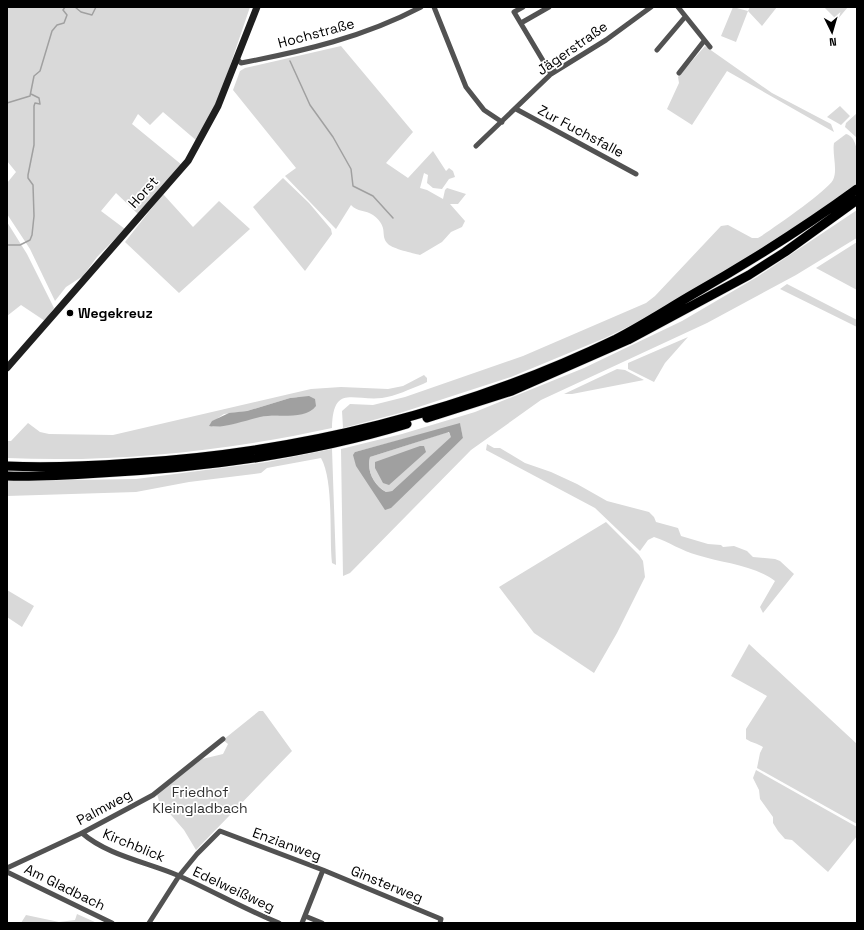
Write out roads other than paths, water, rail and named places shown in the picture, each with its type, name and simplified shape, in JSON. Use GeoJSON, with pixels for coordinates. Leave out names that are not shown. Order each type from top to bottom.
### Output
{"type":"FeatureCollection","features":[{"type":"Feature","properties":{"kind":"highway"},"geometry":{"type":"LineString","coordinates":[[7,466],[95,466],[223,455],[306,442],[398,420],[489,392],[552,368],[630,331],[751,261],[803,228],[857,189]]}},
{"type":"Feature","properties":{"kind":"highway"},"geometry":{"type":"LineString","coordinates":[[7,476],[30,477],[135,472],[196,466],[294,451],[389,429],[512,391],[628,340],[702,302],[785,252],[857,200]]}},
{"type":"Feature","properties":{"kind":"street","name":"Horst"},"geometry":{"type":"LineString","coordinates":[[7,368],[188,161],[218,106],[257,7]]}},
{"type":"Feature","properties":{"kind":"street","name":"Hochstraße"},"geometry":{"type":"LineString","coordinates":[[237,60],[241,63],[304,51],[378,28],[421,7]]}},
{"type":"Feature","properties":{"kind":"street"},"geometry":{"type":"LineString","coordinates":[[434,7],[466,87],[484,110],[502,122]]}},
{"type":"Feature","properties":{"kind":"street"},"geometry":{"type":"LineString","coordinates":[[523,7],[514,12],[552,74]]}},
{"type":"Feature","properties":{"kind":"street"},"geometry":{"type":"LineString","coordinates":[[521,23],[549,7]]}},
{"type":"Feature","properties":{"kind":"street","name":"Jägerstraße"},"geometry":{"type":"LineString","coordinates":[[476,146],[552,74],[606,40],[651,7]]}},
{"type":"Feature","properties":{"kind":"street"},"geometry":{"type":"LineString","coordinates":[[678,7],[710,48]]}},
{"type":"Feature","properties":{"kind":"street"},"geometry":{"type":"LineString","coordinates":[[656,50],[685,16]]}},
{"type":"Feature","properties":{"kind":"street"},"geometry":{"type":"LineString","coordinates":[[679,73],[704,41]]}},
{"type":"Feature","properties":{"kind":"street","name":"Zur Fuchsfalle"},"geometry":{"type":"LineString","coordinates":[[516,109],[636,174]]}},
{"type":"Feature","properties":{"kind":"street","name":"Palmweg"},"geometry":{"type":"LineString","coordinates":[[7,868],[82,833],[153,795],[223,739]]}},
{"type":"Feature","properties":{"kind":"street","name":"Enzianweg"},"geometry":{"type":"LineString","coordinates":[[179,876],[197,854],[220,831],[323,870]]}},
{"type":"Feature","properties":{"kind":"street","name":"Kirchblick"},"geometry":{"type":"LineString","coordinates":[[82,833],[108,849],[179,876]]}},
{"type":"Feature","properties":{"kind":"street"},"geometry":{"type":"LineString","coordinates":[[302,923],[323,870]]}},
{"type":"Feature","properties":{"kind":"street","name":"Ginsterweg"},"geometry":{"type":"LineString","coordinates":[[323,870],[441,921]]}},
{"type":"Feature","properties":{"kind":"street","name":"Am Gladbach"},"geometry":{"type":"LineString","coordinates":[[7,872],[112,923]]}},
{"type":"Feature","properties":{"kind":"street"},"geometry":{"type":"LineString","coordinates":[[150,923],[179,876]]}},
{"type":"Feature","properties":{"kind":"street","name":"Edelweißweg"},"geometry":{"type":"LineString","coordinates":[[179,876],[247,910],[279,923]]}},
{"type":"Feature","properties":{"kind":"street"},"geometry":{"type":"LineString","coordinates":[[305,916],[322,923]]}},
{"type":"Feature","properties":{"kind":"waterway"},"geometry":{"type":"LineString","coordinates":[[7,103],[30,96],[34,76],[40,71],[52,31],[57,25],[64,23],[67,15],[63,10],[65,7]]}},
{"type":"Feature","properties":{"kind":"waterway"},"geometry":{"type":"LineString","coordinates":[[75,7],[81,12],[92,15],[96,7]]}},
{"type":"Feature","properties":{"kind":"waterway"},"geometry":{"type":"LineString","coordinates":[[290,61],[310,105],[333,137],[351,169],[353,186],[373,196],[393,218]]}},
{"type":"Feature","properties":{"kind":"waterway"},"geometry":{"type":"LineString","coordinates":[[7,245],[20,245],[30,240],[32,235],[34,216],[33,185],[28,178],[28,175],[34,145],[34,106],[35,103],[40,104],[39,98],[31,94]]}},
{"type":"Feature","properties":{"kind":"place","name":"Wegekreuz"},"geometry":{"type":"Point","coordinates":[70,313]}},
{"type":"Feature","properties":{"kind":"park label","name":"Friedhof Kleingladbach"},"geometry":{"type":"Point","coordinates":[200,800]}}]}
